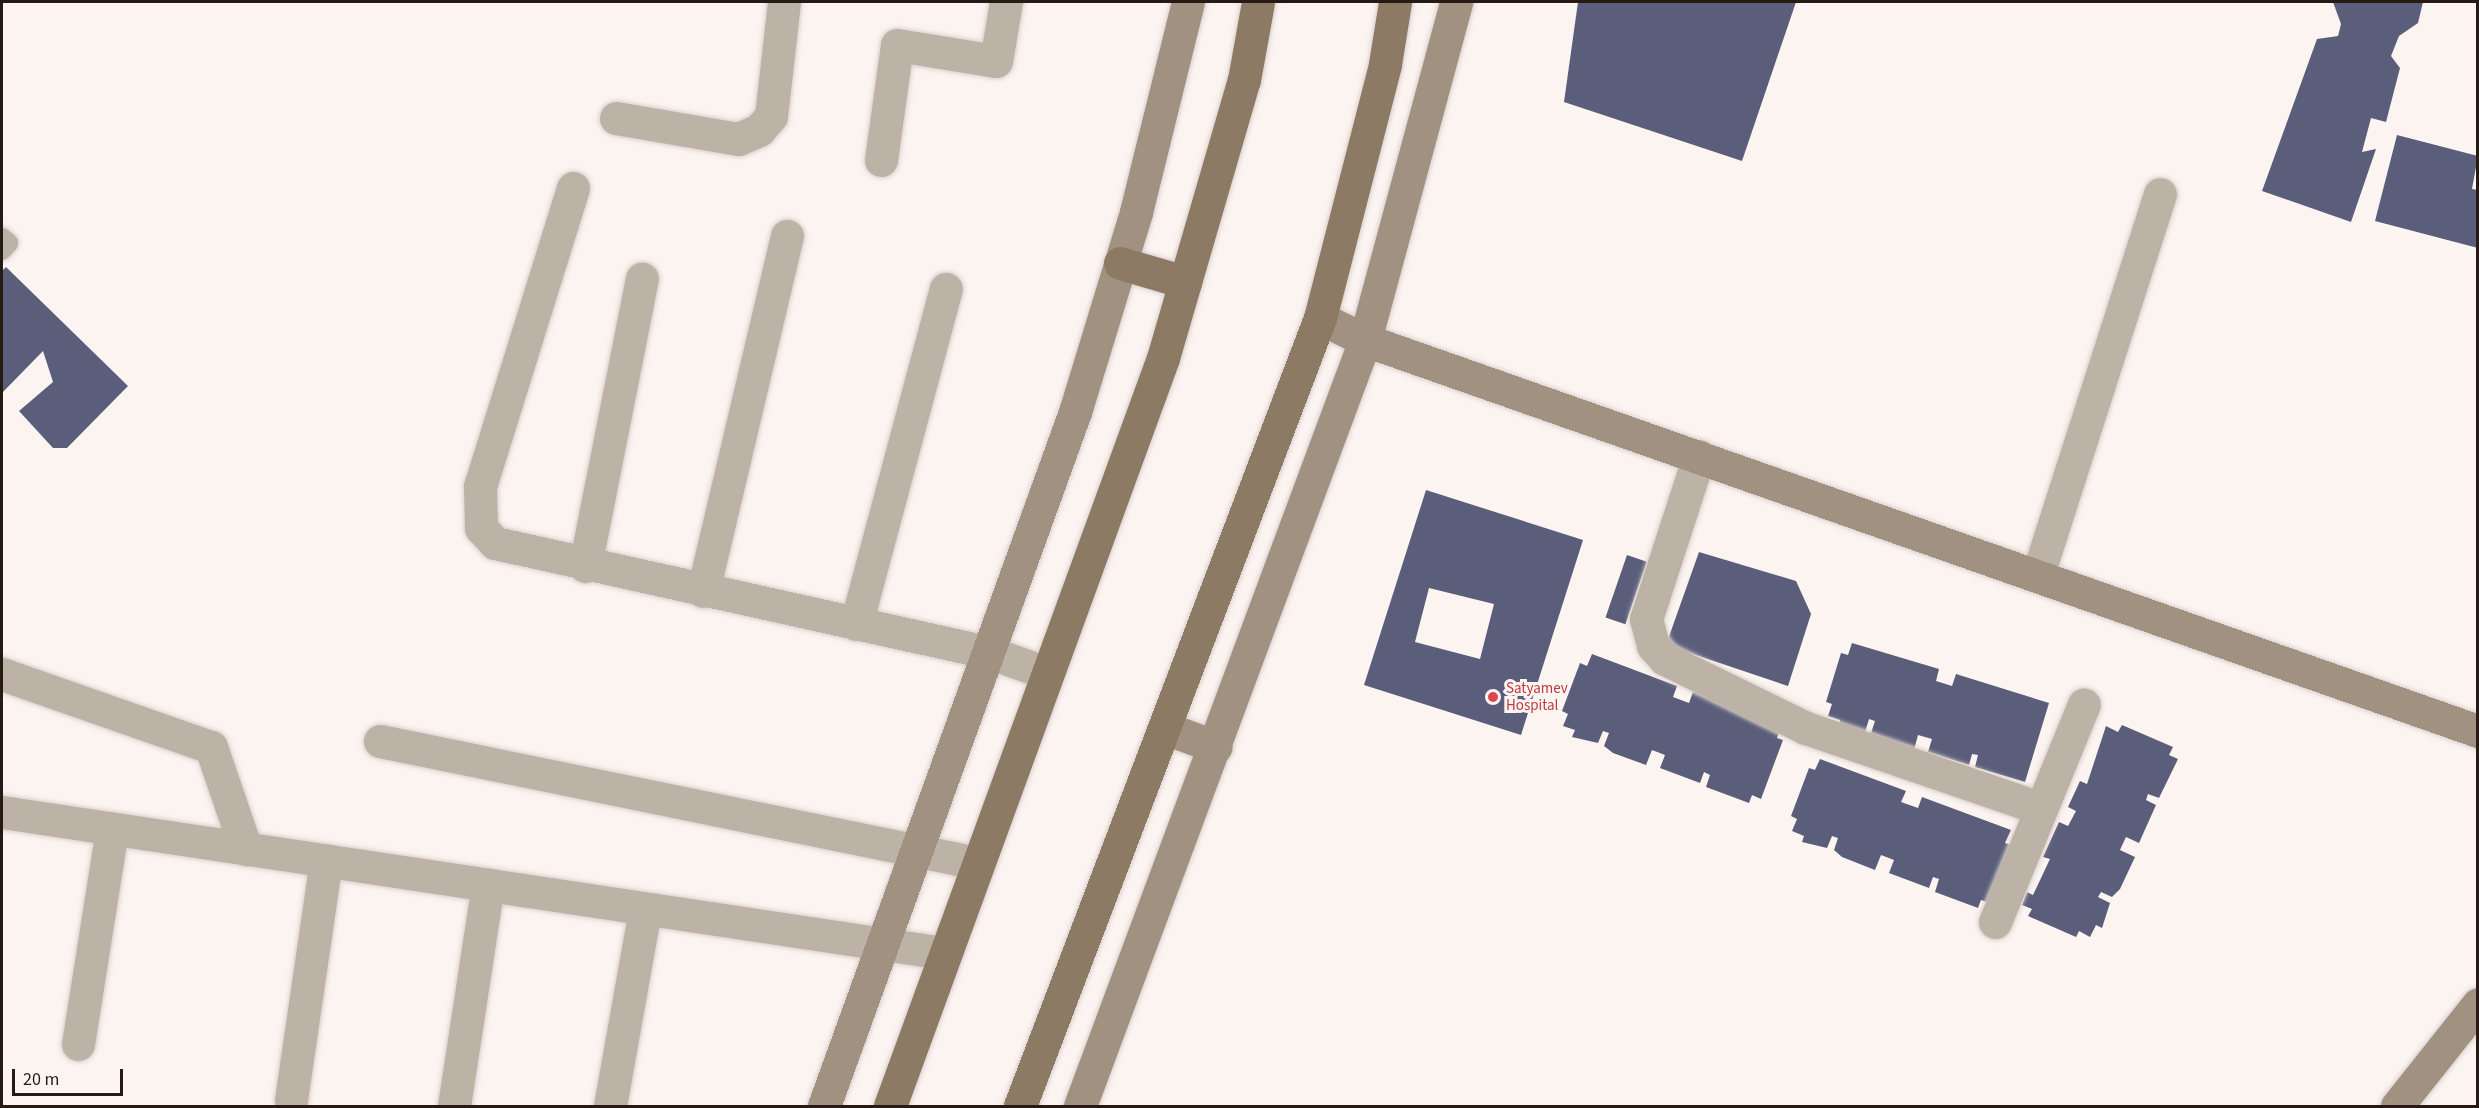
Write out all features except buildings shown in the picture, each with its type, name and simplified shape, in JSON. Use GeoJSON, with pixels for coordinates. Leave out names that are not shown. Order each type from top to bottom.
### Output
{"type":"FeatureCollection","features":[{"type":"Feature","properties":{"kind":"main road"},"geometry":{"type":"LineString","coordinates":[[890,1107],[943,953],[1163,358],[1244,80],[1258,2]]}},
{"type":"Feature","properties":{"kind":"main road"},"geometry":{"type":"LineString","coordinates":[[1020,1107],[1320,318],[1385,64],[1395,2]]}},
{"type":"Feature","properties":{"kind":"main road"},"geometry":{"type":"LineString","coordinates":[[1120,263],[1185,282]]}},
{"type":"Feature","properties":{"kind":"street"},"geometry":{"type":"LineString","coordinates":[[881,160],[897,45],[996,61],[1006,2]]}},
{"type":"Feature","properties":{"kind":"street"},"geometry":{"type":"LineString","coordinates":[[824,1107],[991,653],[1120,263],[1188,2]]}},
{"type":"Feature","properties":{"kind":"street"},"geometry":{"type":"LineString","coordinates":[[1080,1107],[1216,747],[1365,340],[1456,2]]}},
{"type":"Feature","properties":{"kind":"street"},"geometry":{"type":"LineString","coordinates":[[616,118],[738,139],[759,130],[771,116],[777,3]]}},
{"type":"Feature","properties":{"kind":"street"},"geometry":{"type":"LineString","coordinates":[[573,188],[476,509],[481,528],[495,543],[585,566],[991,653],[1047,673]]}},
{"type":"Feature","properties":{"kind":"street"},"geometry":{"type":"LineString","coordinates":[[2038,574],[2160,194]]}},
{"type":"Feature","properties":{"kind":"street"},"geometry":{"type":"LineString","coordinates":[[703,591],[787,236]]}},
{"type":"Feature","properties":{"kind":"street"},"geometry":{"type":"LineString","coordinates":[[585,566],[642,279]]}},
{"type":"Feature","properties":{"kind":"street"},"geometry":{"type":"LineString","coordinates":[[856,624],[946,289]]}},
{"type":"Feature","properties":{"kind":"street"},"geometry":{"type":"LineString","coordinates":[[1320,318],[1365,340],[2038,574],[2478,731]]}},
{"type":"Feature","properties":{"kind":"street"},"geometry":{"type":"LineString","coordinates":[[1699,456],[1646,619],[1653,646],[1665,659],[1806,728],[2040,808]]}},
{"type":"Feature","properties":{"kind":"street"},"geometry":{"type":"LineString","coordinates":[[2,674],[212,747],[246,849]]}},
{"type":"Feature","properties":{"kind":"street"},"geometry":{"type":"LineString","coordinates":[[1995,922],[2084,704]]}},
{"type":"Feature","properties":{"kind":"street"},"geometry":{"type":"LineString","coordinates":[[1165,728],[1216,747]]}},
{"type":"Feature","properties":{"kind":"street"},"geometry":{"type":"LineString","coordinates":[[380,741],[920,847],[976,863]]}},
{"type":"Feature","properties":{"kind":"street"},"geometry":{"type":"LineString","coordinates":[[2,812],[943,953]]}},
{"type":"Feature","properties":{"kind":"street"},"geometry":{"type":"LineString","coordinates":[[78,1044],[112,829]]}},
{"type":"Feature","properties":{"kind":"street"},"geometry":{"type":"LineString","coordinates":[[291,1100],[326,861]]}},
{"type":"Feature","properties":{"kind":"street"},"geometry":{"type":"LineString","coordinates":[[454,1107],[488,885]]}},
{"type":"Feature","properties":{"kind":"street"},"geometry":{"type":"LineString","coordinates":[[610,1107],[645,909]]}},
{"type":"Feature","properties":{"kind":"street"},"geometry":{"type":"LineString","coordinates":[[2397,1107],[2478,1004]]}},
{"type":"Feature","properties":{"kind":"lane"},"geometry":{"type":"LineString","coordinates":[[2,238],[8,243],[2,250]]}},
{"type":"Feature","properties":{"kind":"place","name":"Satyamev Hospital"},"geometry":{"type":"Point","coordinates":[1493,697]}}]}
